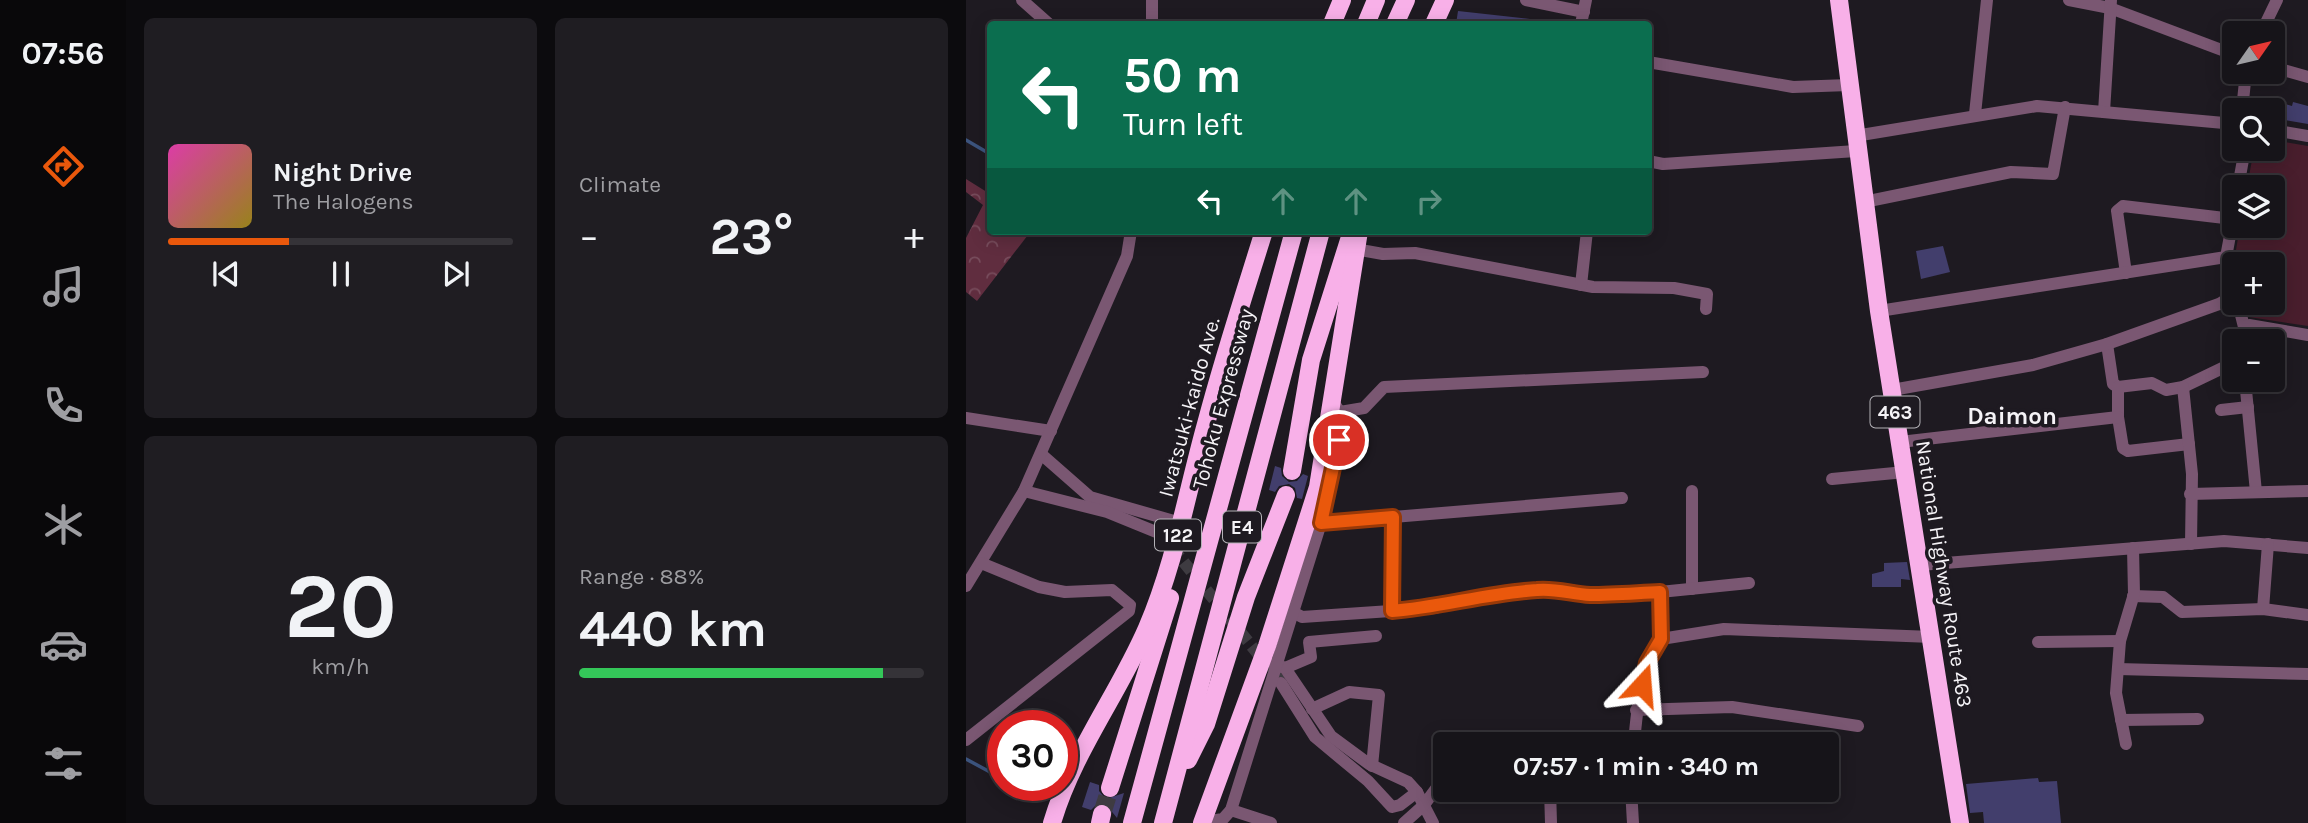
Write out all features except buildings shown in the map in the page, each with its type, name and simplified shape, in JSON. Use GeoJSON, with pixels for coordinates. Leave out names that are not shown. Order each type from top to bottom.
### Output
{"type":"FeatureCollection","features":[{"type":"Feature","properties":{"kind":"highway"},"geometry":{"type":"LineString","coordinates":[[1333,21],[1342,0]]}},
{"type":"Feature","properties":{"kind":"highway"},"geometry":{"type":"LineString","coordinates":[[1367,21],[1376,0]]}},
{"type":"Feature","properties":{"kind":"highway"},"geometry":{"type":"LineString","coordinates":[[1396,21],[1406,0]]}},
{"type":"Feature","properties":{"kind":"highway"},"geometry":{"type":"LineString","coordinates":[[1435,21],[1445,0]]}},
{"type":"Feature","properties":{"kind":"highway","name":"National Highway Route 463"},"geometry":{"type":"LineString","coordinates":[[1839,0],[1879,311],[1960,823]]}},
{"type":"Feature","properties":{"kind":"highway","name":"Iwatsuki-kaido Ave."},"geometry":{"type":"LineString","coordinates":[[1052,823],[1060,796],[1083,746],[1147,627],[1169,565],[1206,424],[1263,235]]}},
{"type":"Feature","properties":{"kind":"highway","name":"Tohoku Expressway"},"geometry":{"type":"LineString","coordinates":[[1132,823],[1293,235]]}},
{"type":"Feature","properties":{"kind":"highway","name":"E4"},"geometry":{"type":"LineString","coordinates":[[1163,823],[1320,235]]}},
{"type":"Feature","properties":{"kind":"highway"},"geometry":{"type":"LineString","coordinates":[[1203,822],[1267,646],[1318,487],[1336,407],[1356,237]]}},
{"type":"Feature","properties":{"kind":"highway"},"geometry":{"type":"LineString","coordinates":[[1292,471],[1311,360],[1346,243],[1356,237]]}},
{"type":"Feature","properties":{"kind":"highway"},"geometry":{"type":"LineString","coordinates":[[1171,794],[1206,724],[1246,597],[1286,495]]}},
{"type":"Feature","properties":{"kind":"highway"},"geometry":{"type":"LineString","coordinates":[[1110,788],[1172,591],[1169,565]]}},
{"type":"Feature","properties":{"kind":"street"},"geometry":{"type":"LineString","coordinates":[[1022,0],[1046,21]]}},
{"type":"Feature","properties":{"kind":"street"},"geometry":{"type":"LineString","coordinates":[[1152,0],[1152,21]]}},
{"type":"Feature","properties":{"kind":"street"},"geometry":{"type":"LineString","coordinates":[[1527,0],[1584,12]]}},
{"type":"Feature","properties":{"kind":"street"},"geometry":{"type":"LineString","coordinates":[[1975,114],[1987,0]]}},
{"type":"Feature","properties":{"kind":"street"},"geometry":{"type":"LineString","coordinates":[[2069,0],[2110,4],[2222,50]]}},
{"type":"Feature","properties":{"kind":"street"},"geometry":{"type":"LineString","coordinates":[[2267,21],[2277,0]]}},
{"type":"Feature","properties":{"kind":"street"},"geometry":{"type":"LineString","coordinates":[[2104,112],[2110,4]]}},
{"type":"Feature","properties":{"kind":"street"},"geometry":{"type":"LineString","coordinates":[[1652,63],[1793,87],[1849,85]]}},
{"type":"Feature","properties":{"kind":"street"},"geometry":{"type":"LineString","coordinates":[[2286,71],[2308,77]]}},
{"type":"Feature","properties":{"kind":"street"},"geometry":{"type":"LineString","coordinates":[[1652,162],[1663,164],[1856,144],[1975,114],[2037,106],[2222,123]]}},
{"type":"Feature","properties":{"kind":"street"},"geometry":{"type":"LineString","coordinates":[[1864,202],[2011,172],[2053,174],[2065,107]]}},
{"type":"Feature","properties":{"kind":"street"},"geometry":{"type":"LineString","coordinates":[[2285,132],[2308,136]]}},
{"type":"Feature","properties":{"kind":"street"},"geometry":{"type":"LineString","coordinates":[[2126,273],[2117,211],[2123,206],[2222,213]]}},
{"type":"Feature","properties":{"kind":"street"},"geometry":{"type":"LineString","coordinates":[[966,586],[974,568],[1024,491],[1127,256],[1130,235]]}},
{"type":"Feature","properties":{"kind":"street"},"geometry":{"type":"LineString","coordinates":[[1581,285],[1587,235]]}},
{"type":"Feature","properties":{"kind":"street"},"geometry":{"type":"LineString","coordinates":[[1356,237],[1383,254],[1415,253],[1581,285],[1674,288],[1707,294],[1706,309]]}},
{"type":"Feature","properties":{"kind":"street"},"geometry":{"type":"LineString","coordinates":[[1879,311],[2222,258]]}},
{"type":"Feature","properties":{"kind":"street"},"geometry":{"type":"LineString","coordinates":[[1892,390],[2018,369],[2108,344],[2222,302]]}},
{"type":"Feature","properties":{"kind":"street"},"geometry":{"type":"LineString","coordinates":[[2242,315],[2245,327],[2249,325],[2308,335]]}},
{"type":"Feature","properties":{"kind":"street"},"geometry":{"type":"LineString","coordinates":[[2108,344],[2113,384],[2118,387],[2152,383],[2166,390],[2183,387],[2222,368]]}},
{"type":"Feature","properties":{"kind":"street"},"geometry":{"type":"LineString","coordinates":[[1203,822],[1223,819],[1231,810],[1280,666],[1291,611],[1321,523],[1339,440],[1336,407],[1364,408],[1384,387],[1703,372]]}},
{"type":"Feature","properties":{"kind":"street"},"geometry":{"type":"LineString","coordinates":[[2118,387],[2118,417],[2123,448],[2128,451],[2189,444]]}},
{"type":"Feature","properties":{"kind":"street"},"geometry":{"type":"LineString","coordinates":[[2183,387],[2189,444],[2191,544]]}},
{"type":"Feature","properties":{"kind":"street"},"geometry":{"type":"LineString","coordinates":[[2246,392],[2256,492]]}},
{"type":"Feature","properties":{"kind":"street"},"geometry":{"type":"LineString","coordinates":[[2221,410],[2248,407]]}},
{"type":"Feature","properties":{"kind":"street"},"geometry":{"type":"LineString","coordinates":[[1900,442],[2118,417]]}},
{"type":"Feature","properties":{"kind":"street"},"geometry":{"type":"LineString","coordinates":[[966,418],[1051,431]]}},
{"type":"Feature","properties":{"kind":"street"},"geometry":{"type":"LineString","coordinates":[[1041,454],[1090,497],[1181,523]]}},
{"type":"Feature","properties":{"kind":"street"},"geometry":{"type":"LineString","coordinates":[[1832,479],[1905,472]]}},
{"type":"Feature","properties":{"kind":"street"},"geometry":{"type":"LineString","coordinates":[[1024,491],[1107,512],[1161,534]]}},
{"type":"Feature","properties":{"kind":"street"},"geometry":{"type":"LineString","coordinates":[[1692,491],[1692,589]]}},
{"type":"Feature","properties":{"kind":"street"},"geometry":{"type":"LineString","coordinates":[[2190,494],[2308,491]]}},
{"type":"Feature","properties":{"kind":"street"},"geometry":{"type":"LineString","coordinates":[[1321,523],[1622,498]]}},
{"type":"Feature","properties":{"kind":"street"},"geometry":{"type":"LineString","coordinates":[[1392,611],[1393,517]]}},
{"type":"Feature","properties":{"kind":"street"},"geometry":{"type":"LineString","coordinates":[[1920,565],[2191,544],[2268,544],[2308,548]]}},
{"type":"Feature","properties":{"kind":"street"},"geometry":{"type":"LineString","coordinates":[[2263,609],[2268,544]]}},
{"type":"Feature","properties":{"kind":"street"},"geometry":{"type":"LineString","coordinates":[[2126,744],[2116,701],[2120,641],[2133,596],[2133,548]]}},
{"type":"Feature","properties":{"kind":"street"},"geometry":{"type":"LineString","coordinates":[[966,740],[1129,611],[1130,605],[1112,590],[1065,592],[974,568]]}},
{"type":"Feature","properties":{"kind":"street"},"geometry":{"type":"LineString","coordinates":[[1291,611],[1302,617],[1435,608],[1473,598],[1541,589],[1571,590],[1587,595],[1660,592],[1749,583]]}},
{"type":"Feature","properties":{"kind":"street"},"geometry":{"type":"LineString","coordinates":[[1635,732],[1636,710],[1647,663],[1661,639],[1660,592]]}},
{"type":"Feature","properties":{"kind":"street"},"geometry":{"type":"LineString","coordinates":[[2133,596],[2163,597],[2182,612],[2263,609],[2308,615]]}},
{"type":"Feature","properties":{"kind":"street"},"geometry":{"type":"LineString","coordinates":[[1661,639],[1724,629],[1931,637]]}},
{"type":"Feature","properties":{"kind":"street"},"geometry":{"type":"LineString","coordinates":[[1280,666],[1311,657],[1310,642],[1376,636]]}},
{"type":"Feature","properties":{"kind":"street"},"geometry":{"type":"LineString","coordinates":[[2038,642],[2120,641]]}},
{"type":"Feature","properties":{"kind":"street"},"geometry":{"type":"LineString","coordinates":[[1280,666],[1331,736],[1372,766],[1408,782],[1417,792],[1433,823]]}},
{"type":"Feature","properties":{"kind":"street"},"geometry":{"type":"LineString","coordinates":[[2118,669],[2308,674]]}},
{"type":"Feature","properties":{"kind":"street"},"geometry":{"type":"LineString","coordinates":[[1281,683],[1315,737],[1368,781],[1392,807],[1400,805],[1417,792]]}},
{"type":"Feature","properties":{"kind":"street"},"geometry":{"type":"LineString","coordinates":[[1312,709],[1349,692],[1379,695],[1372,766]]}},
{"type":"Feature","properties":{"kind":"street"},"geometry":{"type":"LineString","coordinates":[[1636,710],[1732,707],[1858,726]]}},
{"type":"Feature","properties":{"kind":"street"},"geometry":{"type":"LineString","coordinates":[[2121,720],[2198,719]]}},
{"type":"Feature","properties":{"kind":"street"},"geometry":{"type":"LineString","coordinates":[[1404,823],[1433,793]]}},
{"type":"Feature","properties":{"kind":"street"},"geometry":{"type":"LineString","coordinates":[[1550,802],[1551,823]]}},
{"type":"Feature","properties":{"kind":"street"},"geometry":{"type":"LineString","coordinates":[[1632,802],[1633,823]]}},
{"type":"Feature","properties":{"kind":"street"},"geometry":{"type":"LineString","coordinates":[[1231,810],[1271,823]]}},
{"type":"Feature","properties":{"kind":"green space"},"geometry":{"type":"Polygon","coordinates":[[[966,179],[987,192],[987,235],[1028,235],[977,301],[966,292],[966,238],[983,205],[966,192],[966,179]]]}},
{"type":"Feature","properties":{"kind":"shaded area"},"geometry":{"type":"Polygon","coordinates":[[[2285,142],[2308,146],[2308,326],[2249,317],[2285,315],[2285,252],[2236,252],[2238,238],[2285,238],[2285,175],[2249,175],[2252,161],[2285,161],[2285,142]]]}},
{"type":"Feature","properties":{"kind":"waterway"},"geometry":{"type":"LineString","coordinates":[[966,140],[987,152]]}},
{"type":"Feature","properties":{"kind":"waterway"},"geometry":{"type":"LineString","coordinates":[[966,759],[987,770]]}},
{"type":"Feature","properties":{"kind":"tunnel"},"geometry":{"type":"LineString","coordinates":[[1161,534],[1280,681]]}},
{"type":"Feature","properties":{"kind":"tunnel"},"geometry":{"type":"LineString","coordinates":[[1102,814],[1110,788]]}},
{"type":"Feature","properties":{"kind":"district","name":"Daimon"},"geometry":{"type":"Point","coordinates":[2012,416]}},
{"type":"Feature","properties":{"kind":"route"},"geometry":{"type":"LineString","coordinates":[[1339,440],[1321,523],[1393,517],[1392,611],[1435,608],[1504,592],[1541,589],[1571,590],[1587,595],[1660,592],[1661,639],[1647,663],[1642,685]]}}]}
